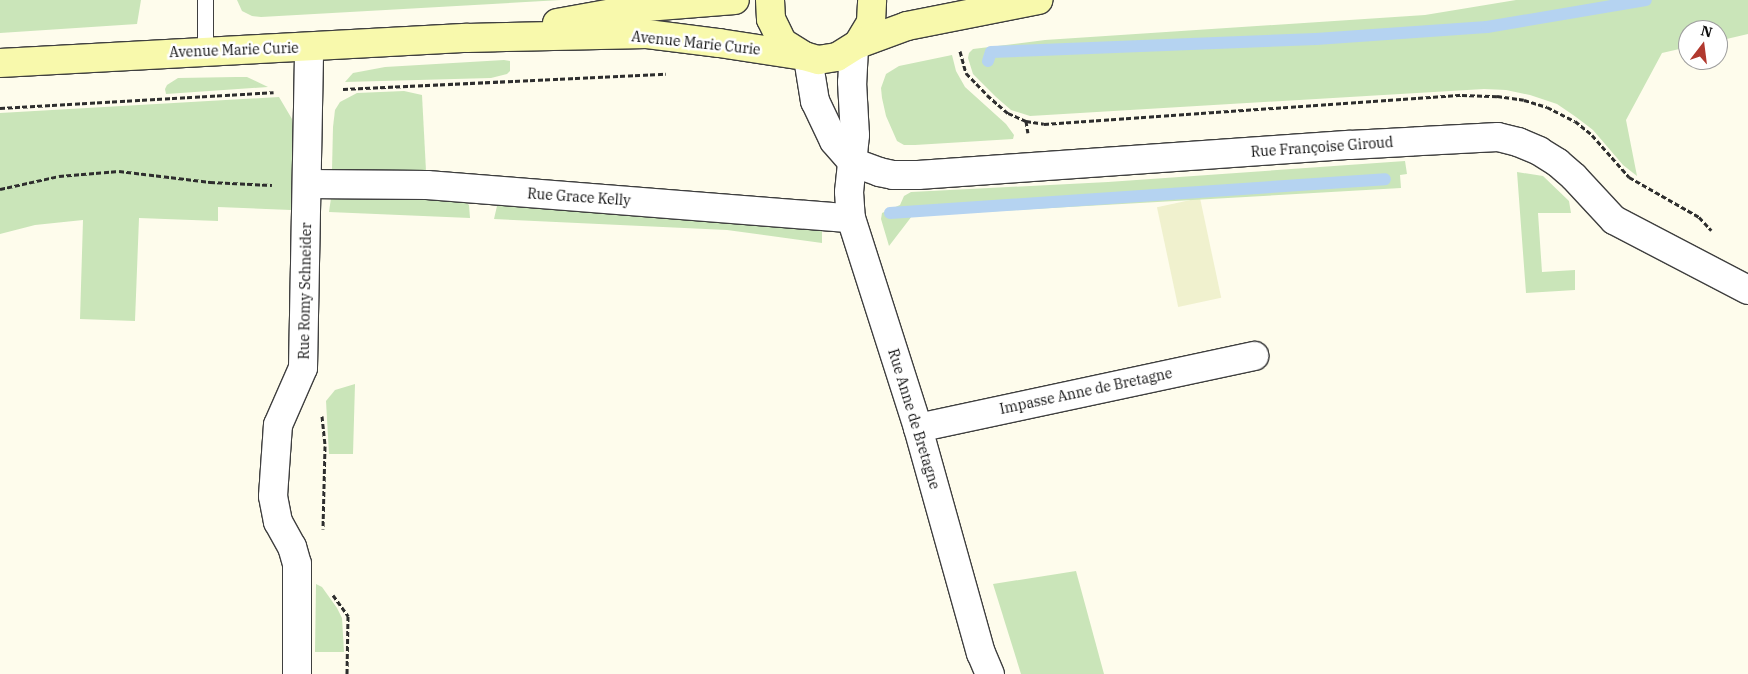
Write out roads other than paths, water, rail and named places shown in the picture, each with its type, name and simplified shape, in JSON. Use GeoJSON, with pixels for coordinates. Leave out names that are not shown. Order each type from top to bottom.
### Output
{"type":"FeatureCollection","features":[{"type":"Feature","properties":{"kind":"main road","name":"Avenue Marie Curie"},"geometry":{"type":"LineString","coordinates":[[467,38],[646,4],[735,0]]}},
{"type":"Feature","properties":{"kind":"main road"},"geometry":{"type":"LineString","coordinates":[[770,0],[771,20],[775,32],[782,42],[806,57]]}},
{"type":"Feature","properties":{"kind":"main road"},"geometry":{"type":"LineString","coordinates":[[856,46],[871,22],[872,0]]}},
{"type":"Feature","properties":{"kind":"main road"},"geometry":{"type":"LineString","coordinates":[[856,46],[907,26],[1038,0]]}},
{"type":"Feature","properties":{"kind":"main road","name":"Avenue Marie Curie"},"geometry":{"type":"LineString","coordinates":[[0,63],[467,38],[647,34],[828,59],[846,53],[856,46]]}},
{"type":"Feature","properties":{"kind":"street","name":"Rue Anne de Bretagne"},"geometry":{"type":"LineString","coordinates":[[856,46],[852,82],[855,135],[849,192],[851,218],[918,428],[981,652],[990,674]]}},
{"type":"Feature","properties":{"kind":"street","name":"Rue Romy Schneider"},"geometry":{"type":"LineString","coordinates":[[297,674],[297,564],[292,547],[278,522],[273,496],[278,425],[303,368],[309,47]]}},
{"type":"Feature","properties":{"kind":"street"},"geometry":{"type":"LineString","coordinates":[[806,57],[815,102],[834,141],[852,162]]}},
{"type":"Feature","properties":{"kind":"street","name":"Rue Françoise Giroud"},"geometry":{"type":"LineString","coordinates":[[852,162],[893,175],[918,175],[1350,145],[1498,138],[1518,142],[1539,151],[1558,163],[1574,177],[1614,220],[1748,290]]}},
{"type":"Feature","properties":{"kind":"street","name":"Rue Grace Kelly"},"geometry":{"type":"LineString","coordinates":[[307,184],[427,186],[851,218]]}},
{"type":"Feature","properties":{"kind":"street","name":"Impasse Anne de Bretagne"},"geometry":{"type":"LineString","coordinates":[[918,428],[1254,356]]}},
{"type":"Feature","properties":{"kind":"lane"},"geometry":{"type":"LineString","coordinates":[[205,0],[205,51]]}},
{"type":"Feature","properties":{"kind":"waterway"},"geometry":{"type":"LineString","coordinates":[[988,61],[991,52],[1316,39],[1487,27],[1646,0]]}},
{"type":"Feature","properties":{"kind":"waterway"},"geometry":{"type":"LineString","coordinates":[[890,213],[1385,179]]}}]}
